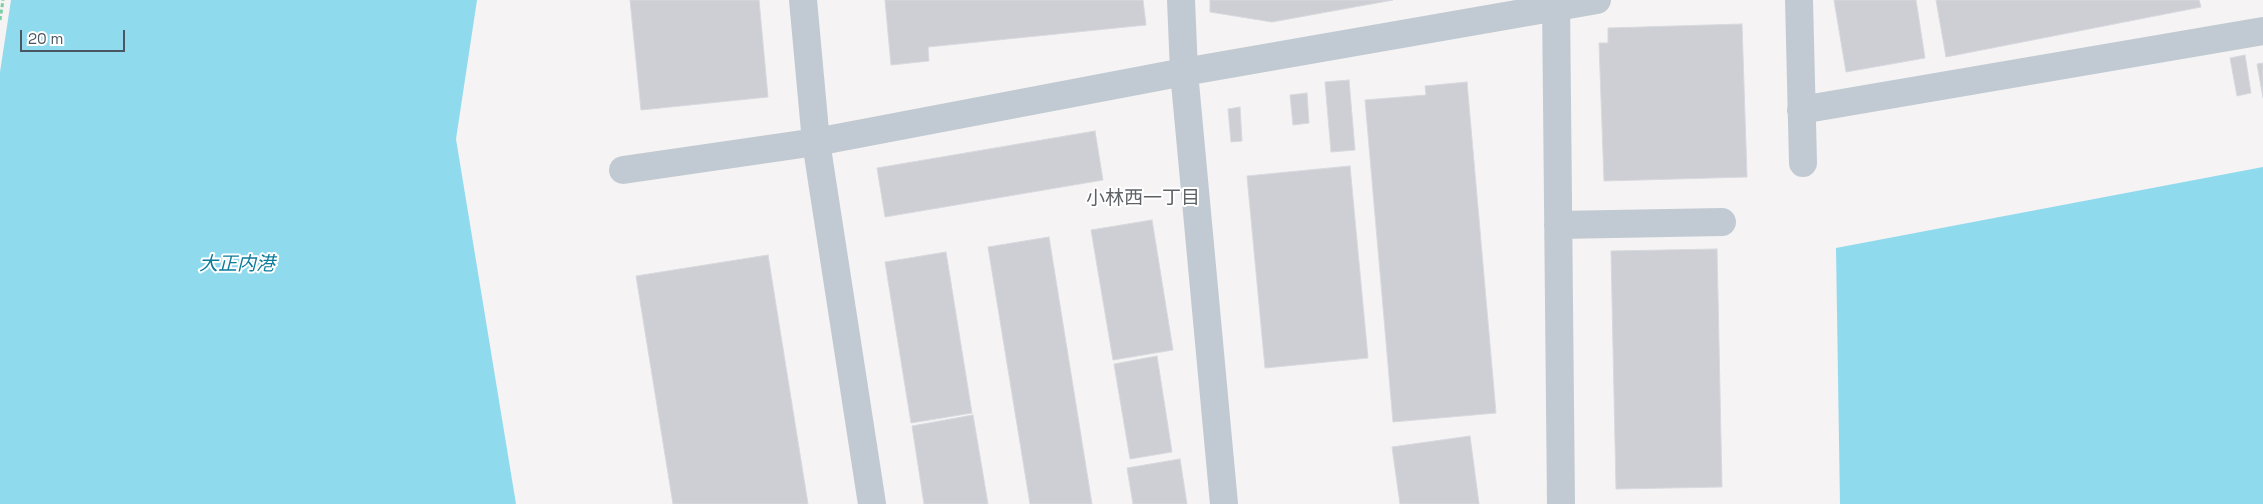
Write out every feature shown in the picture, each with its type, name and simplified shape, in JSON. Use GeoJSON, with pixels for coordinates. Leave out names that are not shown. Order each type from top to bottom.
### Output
{"type":"FeatureCollection","features":[{"type":"Feature","properties":{"kind":"street"},"geometry":{"type":"LineString","coordinates":[[803,0],[816,142],[872,504]]}},
{"type":"Feature","properties":{"kind":"street"},"geometry":{"type":"LineString","coordinates":[[1181,0],[1184,72],[1224,504]]}},
{"type":"Feature","properties":{"kind":"street"},"geometry":{"type":"LineString","coordinates":[[623,170],[816,142],[1556,4],[1597,0]]}},
{"type":"Feature","properties":{"kind":"street"},"geometry":{"type":"LineString","coordinates":[[1799,0],[1803,164]]}},
{"type":"Feature","properties":{"kind":"street"},"geometry":{"type":"LineString","coordinates":[[1556,4],[1561,504]]}},
{"type":"Feature","properties":{"kind":"street"},"geometry":{"type":"LineString","coordinates":[[1802,110],[2263,31]]}},
{"type":"Feature","properties":{"kind":"street"},"geometry":{"type":"LineString","coordinates":[[1558,226],[1722,222]]}},
{"type":"Feature","properties":{"kind":"path"},"geometry":{"type":"LineString","coordinates":[[0,20],[3,0]]}},
{"type":"Feature","properties":{"kind":"water","name":"大正内港"},"geometry":{"type":"Polygon","coordinates":[[[0,0],[477,0],[456,139],[516,504],[0,504],[0,0]]]}},
{"type":"Feature","properties":{"kind":"water"},"geometry":{"type":"Polygon","coordinates":[[[2263,167],[2263,504],[1840,504],[1836,248],[2263,167]]]}},
{"type":"Feature","properties":{"kind":"pier"},"geometry":{"type":"Polygon","coordinates":[[[0,0],[11,0],[0,72],[0,0]]]}},
{"type":"Feature","properties":{"kind":"building"},"geometry":{"type":"Polygon","coordinates":[[[630,0],[759,0],[768,97],[641,110],[630,0]]]}},
{"type":"Feature","properties":{"kind":"building"},"geometry":{"type":"Polygon","coordinates":[[[885,0],[1143,0],[1146,25],[928,47],[929,61],[891,65],[885,0]]]}},
{"type":"Feature","properties":{"kind":"building"},"geometry":{"type":"Polygon","coordinates":[[[1210,0],[1393,0],[1272,22],[1210,12],[1210,0]]]}},
{"type":"Feature","properties":{"kind":"building"},"geometry":{"type":"Polygon","coordinates":[[[1834,0],[1916,0],[1925,58],[1846,72],[1834,0]]]}},
{"type":"Feature","properties":{"kind":"building"},"geometry":{"type":"Polygon","coordinates":[[[1936,0],[2199,0],[2201,7],[1946,57],[1936,0]]]}},
{"type":"Feature","properties":{"kind":"building"},"geometry":{"type":"Polygon","coordinates":[[[1742,24],[1747,177],[1604,181],[1599,43],[1608,43],[1608,28],[1742,24]]]}},
{"type":"Feature","properties":{"kind":"building"},"geometry":{"type":"Polygon","coordinates":[[[2245,55],[2251,93],[2237,96],[2230,58],[2245,55]]]}},
{"type":"Feature","properties":{"kind":"building"},"geometry":{"type":"Polygon","coordinates":[[[2263,63],[2263,98],[2257,64],[2263,63]]]}},
{"type":"Feature","properties":{"kind":"building"},"geometry":{"type":"Polygon","coordinates":[[[1349,80],[1355,150],[1331,152],[1325,82],[1349,80]]]}},
{"type":"Feature","properties":{"kind":"building"},"geometry":{"type":"Polygon","coordinates":[[[1467,82],[1496,413],[1393,422],[1365,100],[1426,95],[1425,86],[1467,82]]]}},
{"type":"Feature","properties":{"kind":"building"},"geometry":{"type":"Polygon","coordinates":[[[1307,93],[1309,123],[1293,125],[1290,95],[1307,93]]]}},
{"type":"Feature","properties":{"kind":"building"},"geometry":{"type":"Polygon","coordinates":[[[1240,107],[1242,141],[1231,142],[1228,109],[1240,107]]]}},
{"type":"Feature","properties":{"kind":"building"},"geometry":{"type":"Polygon","coordinates":[[[1095,131],[1103,180],[885,217],[877,168],[1095,131]]]}},
{"type":"Feature","properties":{"kind":"building"},"geometry":{"type":"Polygon","coordinates":[[[1350,166],[1368,358],[1265,368],[1247,176],[1350,166]]]}},
{"type":"Feature","properties":{"kind":"building"},"geometry":{"type":"Polygon","coordinates":[[[1152,220],[1173,350],[1113,360],[1091,230],[1152,220]]]}},
{"type":"Feature","properties":{"kind":"building"},"geometry":{"type":"Polygon","coordinates":[[[1049,237],[1092,504],[1030,504],[988,247],[1049,237]]]}},
{"type":"Feature","properties":{"kind":"building"},"geometry":{"type":"Polygon","coordinates":[[[1717,249],[1722,487],[1616,489],[1611,251],[1717,249]]]}},
{"type":"Feature","properties":{"kind":"building"},"geometry":{"type":"Polygon","coordinates":[[[946,252],[972,413],[911,423],[885,262],[946,252]]]}},
{"type":"Feature","properties":{"kind":"building"},"geometry":{"type":"Polygon","coordinates":[[[768,255],[808,504],[673,504],[636,276],[768,255]]]}},
{"type":"Feature","properties":{"kind":"building"},"geometry":{"type":"Polygon","coordinates":[[[1157,356],[1172,452],[1130,459],[1114,364],[1157,356]]]}},
{"type":"Feature","properties":{"kind":"building"},"geometry":{"type":"Polygon","coordinates":[[[973,415],[988,504],[924,504],[912,426],[973,415]]]}},
{"type":"Feature","properties":{"kind":"building"},"geometry":{"type":"Polygon","coordinates":[[[1470,436],[1479,504],[1400,504],[1392,447],[1470,436]]]}},
{"type":"Feature","properties":{"kind":"building"},"geometry":{"type":"Polygon","coordinates":[[[1180,459],[1187,504],[1133,504],[1127,468],[1180,459]]]}},
{"type":"Feature","properties":{"kind":"district","name":"小林西一丁目"},"geometry":{"type":"Point","coordinates":[1143,199]}}]}
